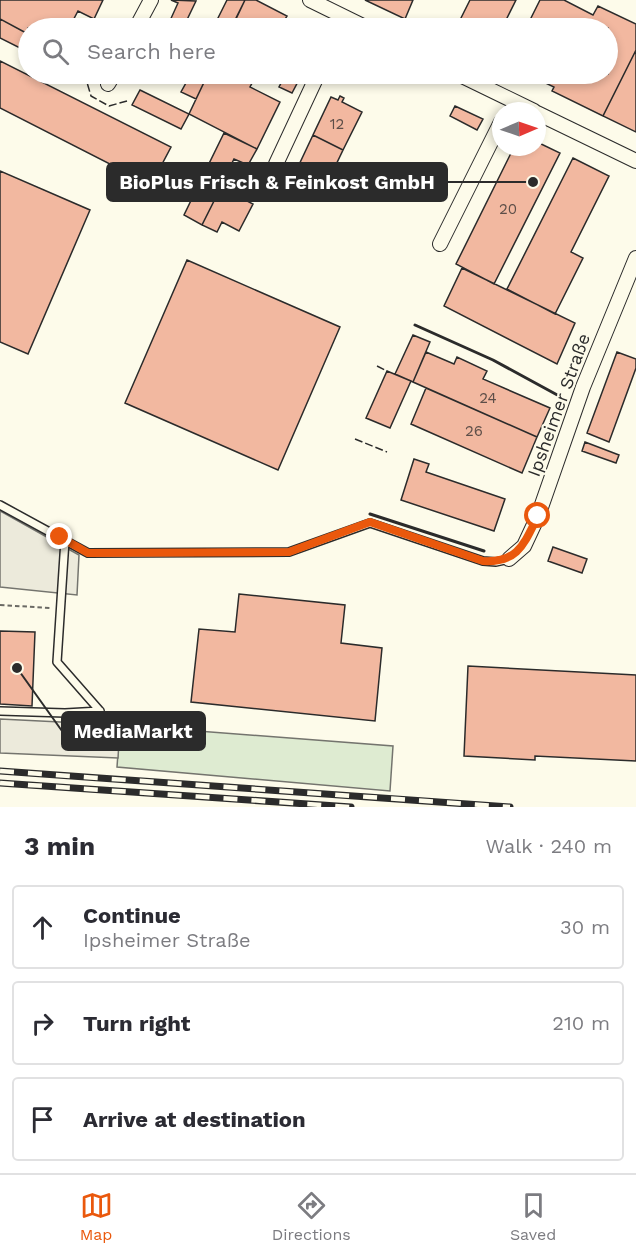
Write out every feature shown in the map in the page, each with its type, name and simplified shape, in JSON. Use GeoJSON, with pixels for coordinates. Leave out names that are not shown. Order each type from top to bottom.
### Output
{"type":"FeatureCollection","features":[{"type":"Feature","properties":{"kind":"street"},"geometry":{"type":"LineString","coordinates":[[141,18],[151,0]]}},
{"type":"Feature","properties":{"kind":"street"},"geometry":{"type":"LineString","coordinates":[[310,0],[335,18]]}},
{"type":"Feature","properties":{"kind":"street"},"geometry":{"type":"LineString","coordinates":[[276,164],[313,84]]}},
{"type":"Feature","properties":{"kind":"street"},"geometry":{"type":"LineString","coordinates":[[474,84],[503,102]]}},
{"type":"Feature","properties":{"kind":"street"},"geometry":{"type":"LineString","coordinates":[[546,117],[636,161]]}},
{"type":"Feature","properties":{"kind":"street"},"geometry":{"type":"LineString","coordinates":[[440,244],[492,140]]}},
{"type":"Feature","properties":{"kind":"street","name":"Ipsheimer Straße"},"geometry":{"type":"LineString","coordinates":[[508,559],[524,546],[538,516],[583,387],[636,258]]}},
{"type":"Feature","properties":{"kind":"lane"},"geometry":{"type":"LineString","coordinates":[[0,505],[88,553],[289,552],[370,522],[483,561],[496,562],[508,559]]}},
{"type":"Feature","properties":{"kind":"lane"},"geometry":{"type":"LineString","coordinates":[[0,711],[65,713],[100,711],[57,662],[65,540]]}},
{"type":"Feature","properties":{"kind":"path"},"geometry":{"type":"LineString","coordinates":[[0,605],[60,609]]}},
{"type":"Feature","properties":{"kind":"green space"},"geometry":{"type":"Polygon","coordinates":[[[120,725],[393,746],[390,791],[117,767],[120,725]]]}},
{"type":"Feature","properties":{"kind":"shaded area"},"geometry":{"type":"Polygon","coordinates":[[[0,511],[79,555],[77,595],[0,587],[0,511]]]}},
{"type":"Feature","properties":{"kind":"shaded area"},"geometry":{"type":"Polygon","coordinates":[[[0,719],[120,725],[118,758],[0,753],[0,719]]]}},
{"type":"Feature","properties":{"kind":"building"},"geometry":{"type":"Polygon","coordinates":[[[0,0],[103,0],[94,18],[78,11],[74,18],[18,18],[18,29],[0,19],[0,0]]]}},
{"type":"Feature","properties":{"kind":"building"},"geometry":{"type":"Polygon","coordinates":[[[171,0],[196,1],[188,18],[171,18],[178,3],[171,0]]]}},
{"type":"Feature","properties":{"kind":"building"},"geometry":{"type":"Polygon","coordinates":[[[227,0],[245,0],[236,18],[218,18],[227,0]]]}},
{"type":"Feature","properties":{"kind":"building"},"geometry":{"type":"Polygon","coordinates":[[[245,0],[256,0],[287,16],[286,18],[236,18],[245,0]]]}},
{"type":"Feature","properties":{"kind":"building"},"geometry":{"type":"Polygon","coordinates":[[[365,0],[413,0],[405,18],[365,0]]]}},
{"type":"Feature","properties":{"kind":"building"},"geometry":{"type":"Polygon","coordinates":[[[470,0],[516,0],[507,18],[461,18],[470,0]]]}},
{"type":"Feature","properties":{"kind":"building"},"geometry":{"type":"Polygon","coordinates":[[[540,0],[564,0],[593,15],[598,6],[636,24],[636,50],[603,116],[552,91],[554,87],[548,84],[618,84],[618,18],[531,18],[540,0]]]}},
{"type":"Feature","properties":{"kind":"building"},"geometry":{"type":"Polygon","coordinates":[[[0,19],[18,29],[18,47],[0,38],[0,19]]]}},
{"type":"Feature","properties":{"kind":"building"},"geometry":{"type":"Polygon","coordinates":[[[636,50],[636,132],[603,116],[636,50]]]}},
{"type":"Feature","properties":{"kind":"building"},"geometry":{"type":"Polygon","coordinates":[[[0,61],[18,70],[18,84],[46,84],[171,147],[151,185],[0,108],[0,61]]]}},
{"type":"Feature","properties":{"kind":"building"},"geometry":{"type":"Polygon","coordinates":[[[185,84],[203,84],[196,99],[181,92],[185,84]]]}},
{"type":"Feature","properties":{"kind":"building"},"geometry":{"type":"Polygon","coordinates":[[[203,84],[252,84],[250,87],[280,102],[257,149],[189,114],[203,84]]]}},
{"type":"Feature","properties":{"kind":"building"},"geometry":{"type":"Polygon","coordinates":[[[281,84],[297,84],[292,93],[279,87],[281,84]]]}},
{"type":"Feature","properties":{"kind":"building"},"geometry":{"type":"Polygon","coordinates":[[[140,90],[189,114],[181,129],[132,105],[140,90]]]}},
{"type":"Feature","properties":{"kind":"building"},"geometry":{"type":"Polygon","coordinates":[[[340,96],[344,98],[342,102],[362,112],[343,150],[313,135],[331,97],[338,100],[340,96]]]}},
{"type":"Feature","properties":{"kind":"building"},"geometry":{"type":"Polygon","coordinates":[[[455,106],[483,119],[477,130],[450,116],[455,106]]]}},
{"type":"Feature","properties":{"kind":"building"},"geometry":{"type":"Polygon","coordinates":[[[224,133],[257,149],[248,165],[234,159],[220,187],[253,204],[239,231],[222,222],[217,232],[202,225],[220,189],[201,180],[224,133]]]}},
{"type":"Feature","properties":{"kind":"building"},"geometry":{"type":"Polygon","coordinates":[[[313,135],[343,150],[319,200],[289,186],[313,135]]]}},
{"type":"Feature","properties":{"kind":"building"},"geometry":{"type":"Polygon","coordinates":[[[546,146],[560,153],[494,284],[456,264],[510,156],[546,156],[546,146]]]}},
{"type":"Feature","properties":{"kind":"building"},"geometry":{"type":"Polygon","coordinates":[[[573,158],[609,176],[571,252],[583,258],[555,314],[507,289],[573,158]]]}},
{"type":"Feature","properties":{"kind":"building"},"geometry":{"type":"Polygon","coordinates":[[[0,171],[90,210],[28,354],[0,342],[0,171]]]}},
{"type":"Feature","properties":{"kind":"building"},"geometry":{"type":"Polygon","coordinates":[[[201,180],[220,189],[202,225],[184,215],[201,180]]]}},
{"type":"Feature","properties":{"kind":"building"},"geometry":{"type":"Polygon","coordinates":[[[187,260],[340,327],[278,470],[125,403],[187,260]]]}},
{"type":"Feature","properties":{"kind":"building"},"geometry":{"type":"Polygon","coordinates":[[[462,268],[575,323],[557,364],[444,306],[462,268]]]}},
{"type":"Feature","properties":{"kind":"building"},"geometry":{"type":"Polygon","coordinates":[[[413,335],[430,342],[413,382],[395,374],[413,335]]]}},
{"type":"Feature","properties":{"kind":"building"},"geometry":{"type":"Polygon","coordinates":[[[426,352],[454,364],[457,357],[487,371],[483,379],[550,408],[537,437],[413,382],[426,352]]]}},
{"type":"Feature","properties":{"kind":"building"},"geometry":{"type":"Polygon","coordinates":[[[617,352],[636,359],[636,368],[609,442],[587,433],[617,352]]]}},
{"type":"Feature","properties":{"kind":"building"},"geometry":{"type":"Polygon","coordinates":[[[387,371],[411,381],[390,428],[366,418],[387,371]]]}},
{"type":"Feature","properties":{"kind":"building"},"geometry":{"type":"Polygon","coordinates":[[[426,388],[537,437],[522,473],[411,424],[426,388]]]}},
{"type":"Feature","properties":{"kind":"building"},"geometry":{"type":"Polygon","coordinates":[[[585,442],[619,455],[616,463],[582,451],[585,442]]]}},
{"type":"Feature","properties":{"kind":"building"},"geometry":{"type":"Polygon","coordinates":[[[414,459],[429,464],[426,472],[505,499],[494,531],[401,500],[414,459]]]}},
{"type":"Feature","properties":{"kind":"building"},"geometry":{"type":"Polygon","coordinates":[[[553,547],[587,559],[582,573],[548,561],[553,547]]]}},
{"type":"Feature","properties":{"kind":"building"},"geometry":{"type":"Polygon","coordinates":[[[239,594],[345,605],[341,643],[382,648],[375,721],[191,702],[199,629],[235,632],[239,594]]]}},
{"type":"Feature","properties":{"kind":"building"},"geometry":{"type":"Polygon","coordinates":[[[0,631],[35,632],[32,706],[0,704],[0,631]]]}},
{"type":"Feature","properties":{"kind":"building"},"geometry":{"type":"Polygon","coordinates":[[[468,666],[636,675],[636,761],[535,756],[535,760],[464,756],[468,666]]]}},
{"type":"Feature","properties":{"kind":"railway"},"geometry":{"type":"LineString","coordinates":[[0,771],[510,807]]}},
{"type":"Feature","properties":{"kind":"railway"},"geometry":{"type":"LineString","coordinates":[[0,783],[351,807]]}},
{"type":"Feature","properties":{"kind":"fence"},"geometry":{"type":"LineString","coordinates":[[87,84],[91,96],[109,106],[127,101]]}},
{"type":"Feature","properties":{"kind":"fence"},"geometry":{"type":"LineString","coordinates":[[377,366],[387,371]]}},
{"type":"Feature","properties":{"kind":"fence"},"geometry":{"type":"LineString","coordinates":[[355,439],[387,452]]}},
{"type":"Feature","properties":{"kind":"wall"},"geometry":{"type":"LineString","coordinates":[[415,325],[493,360],[561,397]]}},
{"type":"Feature","properties":{"kind":"wall"},"geometry":{"type":"LineString","coordinates":[[370,514],[484,551]]}},
{"type":"Feature","properties":{"kind":"place","name":"BioPlus Frisch & Feinkost GmbH"},"geometry":{"type":"Point","coordinates":[533,182]}},
{"type":"Feature","properties":{"kind":"place","name":"MediaMarkt"},"geometry":{"type":"Point","coordinates":[17,668]}},
{"type":"Feature","properties":{"kind":"route"},"geometry":{"type":"LineString","coordinates":[[60,537],[88,553],[289,552],[370,522],[483,561],[496,562],[508,559],[524,546],[538,516]]}}]}
